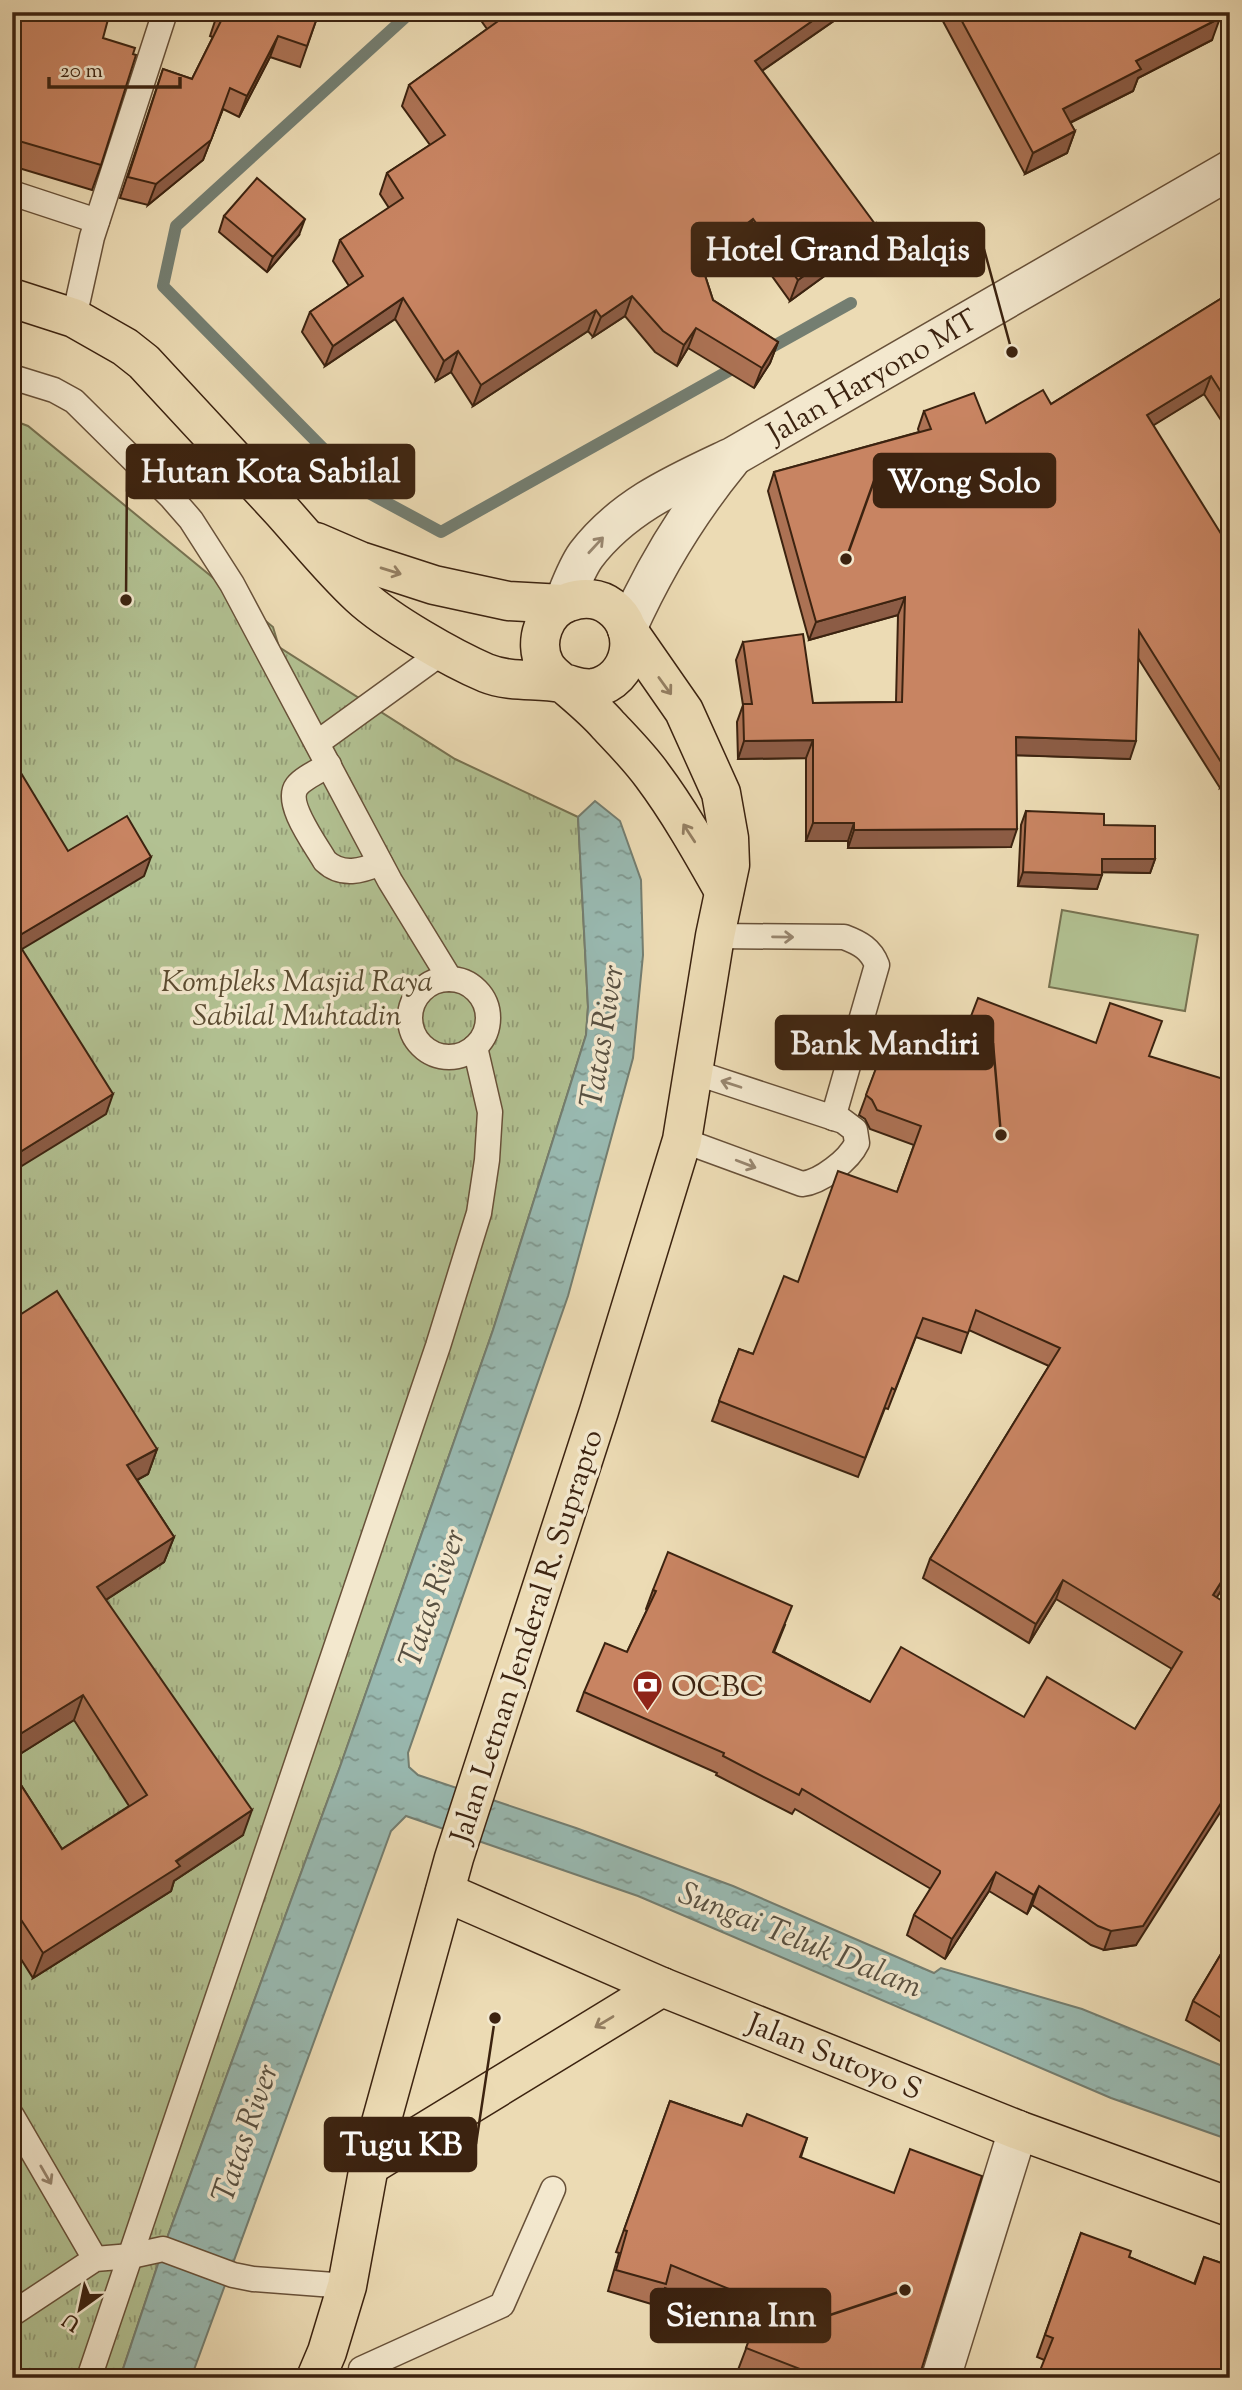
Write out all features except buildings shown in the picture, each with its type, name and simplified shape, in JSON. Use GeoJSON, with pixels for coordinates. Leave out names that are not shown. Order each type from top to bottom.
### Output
{"type":"FeatureCollection","features":[{"type":"Feature","properties":{"kind":"highway"},"geometry":{"type":"LineString","coordinates":[[12,298],[74,318],[125,347],[144,362],[362,598],[444,651],[487,673],[503,678],[563,683],[578,688],[593,688],[607,683],[620,673],[627,660],[630,645],[627,629],[612,608],[601,601],[575,600],[552,612],[544,623],[540,636],[544,664],[552,675],[563,683],[606,722],[651,774],[724,891]]}},
{"type":"Feature","properties":{"kind":"highway"},"geometry":{"type":"LineString","coordinates":[[305,537],[360,561],[434,585],[508,601],[563,604]]}},
{"type":"Feature","properties":{"kind":"highway","name":"Jalan Letnan Jenderal R. Suprapto"},"geometry":{"type":"LineString","coordinates":[[321,2365],[346,2286],[369,2166],[449,1875],[599,1411],[682,1140],[694,1072],[715,936],[730,865],[729,838],[722,793],[684,712],[627,629]]}},
{"type":"Feature","properties":{"kind":"highway","name":"Jalan Sutoyo S"},"geometry":{"type":"LineString","coordinates":[[449,1875],[663,1987],[1018,2130],[1230,2207]]}},
{"type":"Feature","properties":{"kind":"highway"},"geometry":{"type":"LineString","coordinates":[[369,2166],[663,1987]]}},
{"type":"Feature","properties":{"kind":"street","name":"Jalan Haryono MT"},"geometry":{"type":"LineString","coordinates":[[563,604],[586,555],[623,516],[658,493],[734,456],[1230,170]]}},
{"type":"Feature","properties":{"kind":"street","name":"Jalan Haryono MT"},"geometry":{"type":"LineString","coordinates":[[627,629],[658,568],[711,484],[734,456]]}},
{"type":"Feature","properties":{"kind":"street"},"geometry":{"type":"LineString","coordinates":[[941,2378],[1018,2130]]}},
{"type":"Feature","properties":{"kind":"lane"},"geometry":{"type":"LineString","coordinates":[[74,318],[97,221],[165,12]]}},
{"type":"Feature","properties":{"kind":"lane"},"geometry":{"type":"LineString","coordinates":[[12,193],[97,221]]}},
{"type":"Feature","properties":{"kind":"lane"},"geometry":{"type":"LineString","coordinates":[[12,377],[54,390],[74,401],[191,520],[232,584],[380,863],[450,979]]}},
{"type":"Feature","properties":{"kind":"lane"},"geometry":{"type":"LineString","coordinates":[[380,863],[361,872],[331,866],[325,861],[296,812],[293,795],[297,785],[323,754],[444,651]]}},
{"type":"Feature","properties":{"kind":"lane"},"geometry":{"type":"LineString","coordinates":[[715,936],[844,937],[856,941],[873,954],[877,965],[833,1118]]}},
{"type":"Feature","properties":{"kind":"lane"},"geometry":{"type":"LineString","coordinates":[[450,979],[474,988],[483,999],[488,1024],[484,1036],[475,1047],[464,1054],[438,1055],[418,1041],[410,1018],[417,996],[426,986],[450,979]]}},
{"type":"Feature","properties":{"kind":"lane"},"geometry":{"type":"LineString","coordinates":[[89,2378],[438,1346],[479,1213],[487,1160],[490,1112],[475,1047]]}},
{"type":"Feature","properties":{"kind":"lane"},"geometry":{"type":"LineString","coordinates":[[682,1140],[790,1181],[813,1183],[851,1153],[857,1143],[855,1129],[849,1124],[694,1072]]}},
{"type":"Feature","properties":{"kind":"lane"},"geometry":{"type":"LineString","coordinates":[[12,2116],[95,2259]]}},
{"type":"Feature","properties":{"kind":"lane"},"geometry":{"type":"LineString","coordinates":[[321,2365],[368,2375],[502,2305],[553,2189]]}},
{"type":"Feature","properties":{"kind":"lane"},"geometry":{"type":"LineString","coordinates":[[12,2314],[95,2259],[131,2256],[163,2249],[233,2275],[346,2286]]}},
{"type":"Feature","properties":{"kind":"green space","name":"Kompleks Masjid Raya Sabilal Muhtadin"},"geometry":{"type":"Polygon","coordinates":[[[12,420],[28,426],[273,627],[279,647],[455,759],[578,817],[588,1007],[586,1035],[493,1330],[341,1764],[163,2249],[120,2378],[12,2378],[12,420]]]}},
{"type":"Feature","properties":{"kind":"green space"},"geometry":{"type":"Polygon","coordinates":[[[1062,910],[1198,935],[1185,1011],[1049,987],[1062,910]]]}},
{"type":"Feature","properties":{"kind":"water"},"geometry":{"type":"Polygon","coordinates":[[[595,801],[620,821],[641,880],[643,955],[633,1058],[568,1296],[408,1753],[409,1767],[418,1775],[576,1828],[733,1886],[934,1973],[941,1968],[1082,2009],[1230,2069],[1230,2140],[1111,2098],[638,1896],[406,1816],[391,1831],[191,2378],[120,2378],[163,2249],[341,1764],[493,1330],[586,1035],[588,1007],[578,817],[595,801]]]}},
{"type":"Feature","properties":{"kind":"waterway"},"geometry":{"type":"LineString","coordinates":[[411,12],[176,226],[163,286],[365,491],[441,532],[741,364]]}},
{"type":"Feature","properties":{"kind":"waterway"},"geometry":{"type":"LineString","coordinates":[[763,352],[851,303]]}},
{"type":"Feature","properties":{"kind":"place","name":"Hotel Grand Balqis"},"geometry":{"type":"Point","coordinates":[1012,352]}},
{"type":"Feature","properties":{"kind":"place","name":"Wong Solo"},"geometry":{"type":"Point","coordinates":[846,559]}},
{"type":"Feature","properties":{"kind":"place","name":"Hutan Kota Sabilal"},"geometry":{"type":"Point","coordinates":[126,600]}},
{"type":"Feature","properties":{"kind":"place","name":"Bank Mandiri"},"geometry":{"type":"Point","coordinates":[1001,1135]}},
{"type":"Feature","properties":{"kind":"place","name":"OCBC"},"geometry":{"type":"Point","coordinates":[648,1713]}},
{"type":"Feature","properties":{"kind":"place","name":"Tugu KB"},"geometry":{"type":"Point","coordinates":[495,2018]}},
{"type":"Feature","properties":{"kind":"place","name":"Sienna Inn"},"geometry":{"type":"Point","coordinates":[905,2290]}},
{"type":"Feature","properties":{"kind":"water label","name":"Tatas River"},"geometry":{"type":"Point","coordinates":[601,1036]}},
{"type":"Feature","properties":{"kind":"water label","name":"Tatas River"},"geometry":{"type":"Point","coordinates":[431,1598]}},
{"type":"Feature","properties":{"kind":"water label","name":"Sungai Teluk Dalam"},"geometry":{"type":"Point","coordinates":[801,1939]}},
{"type":"Feature","properties":{"kind":"water label","name":"Tatas River"},"geometry":{"type":"Point","coordinates":[244,2133]}}]}
